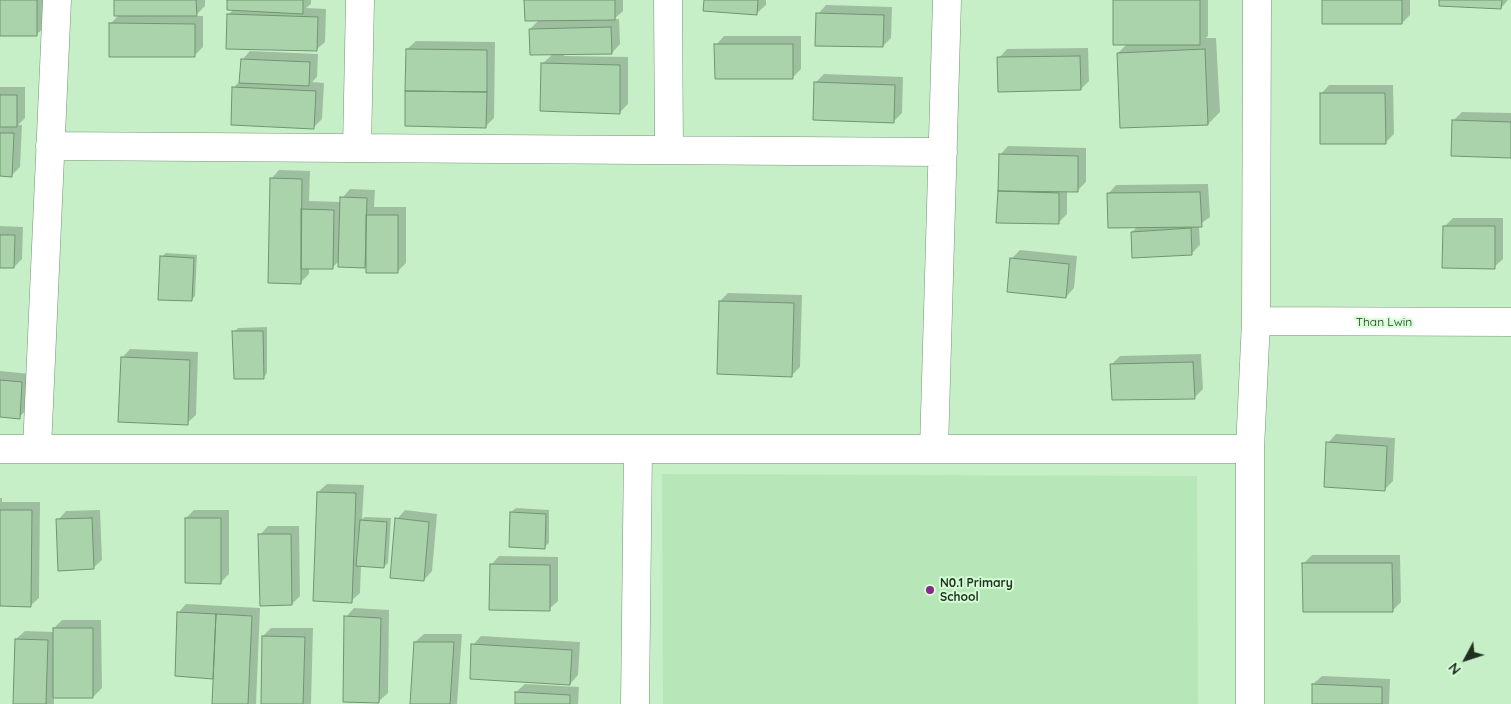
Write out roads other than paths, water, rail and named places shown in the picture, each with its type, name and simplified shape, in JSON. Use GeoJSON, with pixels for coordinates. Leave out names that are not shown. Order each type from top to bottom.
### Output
{"type":"FeatureCollection","features":[{"type":"Feature","properties":{"kind":"street"},"geometry":{"type":"LineString","coordinates":[[37,449],[57,0]]}},
{"type":"Feature","properties":{"kind":"street"},"geometry":{"type":"LineString","coordinates":[[357,148],[360,0]]}},
{"type":"Feature","properties":{"kind":"street"},"geometry":{"type":"LineString","coordinates":[[668,0],[669,150]]}},
{"type":"Feature","properties":{"kind":"street"},"geometry":{"type":"LineString","coordinates":[[934,449],[947,0]]}},
{"type":"Feature","properties":{"kind":"street"},"geometry":{"type":"LineString","coordinates":[[1250,704],[1250,449],[1256,321],[1257,0]]}},
{"type":"Feature","properties":{"kind":"street"},"geometry":{"type":"LineString","coordinates":[[50,146],[943,152]]}},
{"type":"Feature","properties":{"kind":"street","name":"Than Lwin"},"geometry":{"type":"LineString","coordinates":[[1256,321],[1511,322]]}},
{"type":"Feature","properties":{"kind":"street"},"geometry":{"type":"LineString","coordinates":[[0,449],[1250,449]]}},
{"type":"Feature","properties":{"kind":"street"},"geometry":{"type":"LineString","coordinates":[[635,704],[638,449]]}},
{"type":"Feature","properties":{"kind":"place","name":"N0.1 Primary School"},"geometry":{"type":"Point","coordinates":[930,590]}}]}
